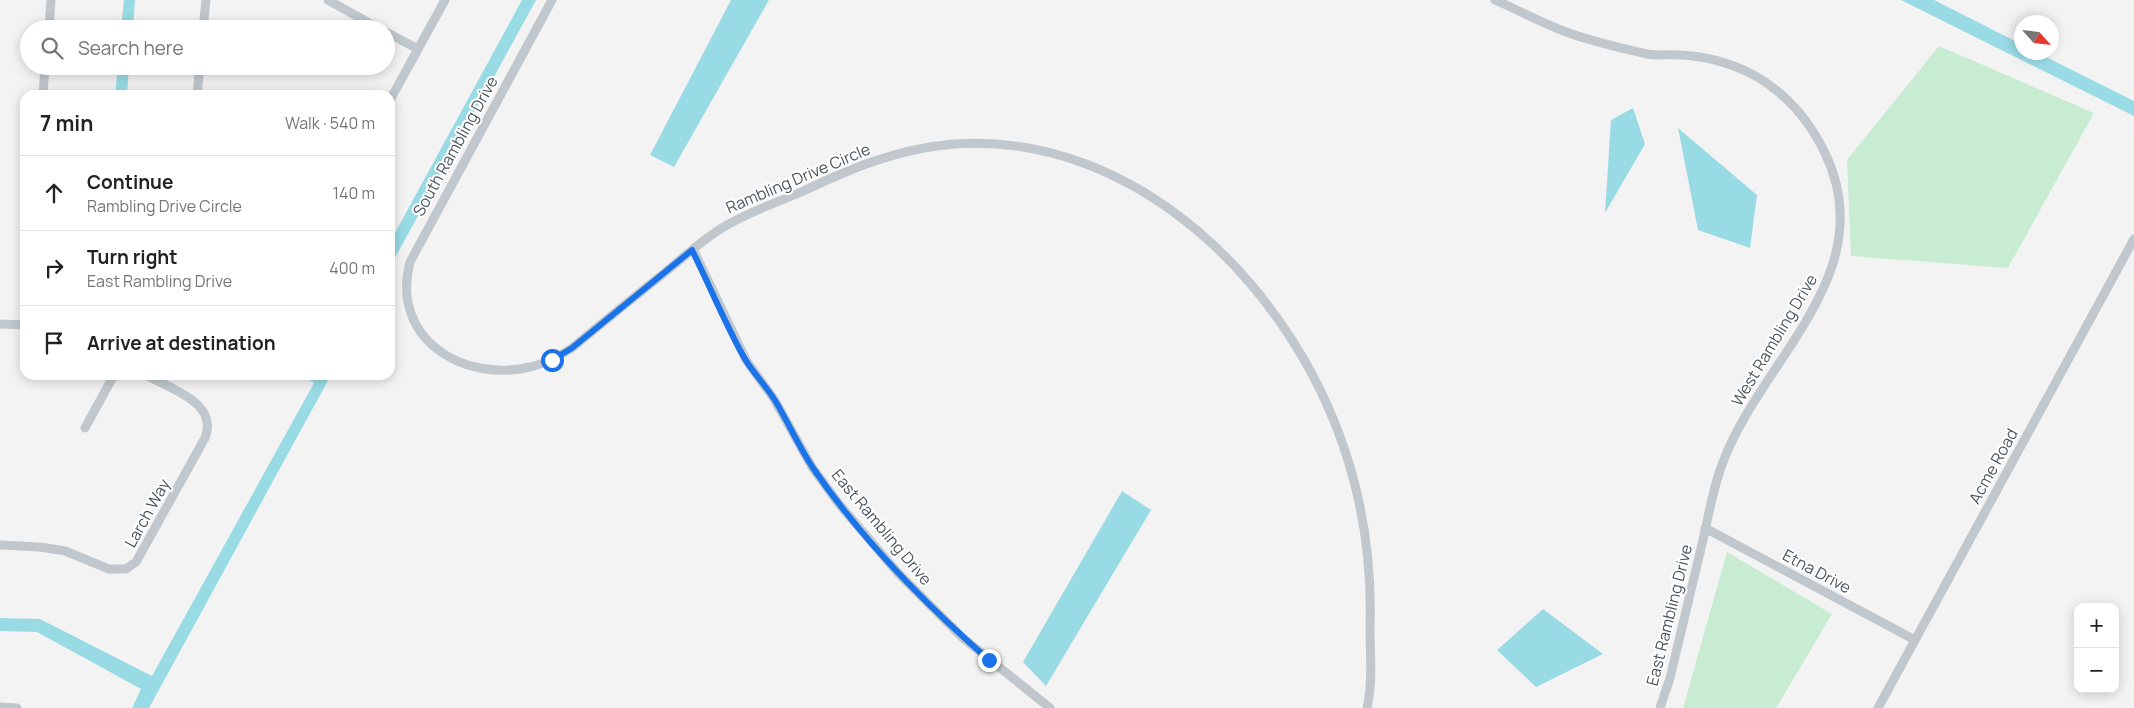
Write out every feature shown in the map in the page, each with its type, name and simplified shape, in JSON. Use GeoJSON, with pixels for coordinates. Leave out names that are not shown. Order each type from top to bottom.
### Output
{"type":"FeatureCollection","features":[{"type":"Feature","properties":{"kind":"street"},"geometry":{"type":"LineString","coordinates":[[50,20],[51,0]]}},
{"type":"Feature","properties":{"kind":"street"},"geometry":{"type":"LineString","coordinates":[[204,20],[206,0]]}},
{"type":"Feature","properties":{"kind":"street"},"geometry":{"type":"LineString","coordinates":[[328,0],[364,20]]}},
{"type":"Feature","properties":{"kind":"street"},"geometry":{"type":"LineString","coordinates":[[395,91],[445,0]]}},
{"type":"Feature","properties":{"kind":"street","name":"South Rambling Drive"},"geometry":{"type":"LineString","coordinates":[[410,312],[406,294],[406,281],[414,251],[552,0]]}},
{"type":"Feature","properties":{"kind":"street","name":"West Rambling Drive"},"geometry":{"type":"LineString","coordinates":[[1495,0],[1581,37],[1650,55],[1680,55],[1714,60],[1753,74],[1779,92],[1794,106],[1819,139],[1828,157],[1836,185],[1840,217],[1839,238],[1832,271],[1816,304],[1740,425],[1729,447],[1718,477],[1705,528]]}},
{"type":"Feature","properties":{"kind":"street"},"geometry":{"type":"LineString","coordinates":[[395,37],[418,50]]}},
{"type":"Feature","properties":{"kind":"street"},"geometry":{"type":"LineString","coordinates":[[43,90],[44,75]]}},
{"type":"Feature","properties":{"kind":"street"},"geometry":{"type":"LineString","coordinates":[[198,90],[199,75]]}},
{"type":"Feature","properties":{"kind":"street","name":"Rambling Drive Circle"},"geometry":{"type":"LineString","coordinates":[[410,312],[424,338],[438,351],[448,357],[484,369],[500,371],[530,368],[552,360],[572,348],[692,250],[726,225],[759,208],[858,165],[903,152],[950,145],[990,142],[1017,146],[1067,158],[1118,178],[1165,205],[1198,230],[1227,257],[1268,305],[1304,358],[1333,419],[1354,479],[1370,573],[1372,668],[1367,708]]}},
{"type":"Feature","properties":{"kind":"street","name":"Acme Road"},"geometry":{"type":"LineString","coordinates":[[1878,708],[2134,239]]}},
{"type":"Feature","properties":{"kind":"street","name":"East Rambling Drive"},"geometry":{"type":"LineString","coordinates":[[692,250],[746,360],[774,399],[804,453],[839,504],[898,573],[963,638],[1050,708]]}},
{"type":"Feature","properties":{"kind":"street"},"geometry":{"type":"LineString","coordinates":[[0,324],[20,325]]}},
{"type":"Feature","properties":{"kind":"street"},"geometry":{"type":"LineString","coordinates":[[85,428],[111,380]]}},
{"type":"Feature","properties":{"kind":"street","name":"Larch Way"},"geometry":{"type":"LineString","coordinates":[[0,545],[40,546],[65,551],[109,569],[126,569],[136,562],[205,438],[208,426],[206,413],[197,403],[155,380]]}},
{"type":"Feature","properties":{"kind":"street","name":"Etna Drive"},"geometry":{"type":"LineString","coordinates":[[1705,528],[1915,640]]}},
{"type":"Feature","properties":{"kind":"street","name":"East Rambling Drive"},"geometry":{"type":"LineString","coordinates":[[1660,708],[1670,678],[1705,528]]}},
{"type":"Feature","properties":{"kind":"street"},"geometry":{"type":"LineString","coordinates":[[0,707],[17,708]]}},
{"type":"Feature","properties":{"kind":"green space"},"geometry":{"type":"Polygon","coordinates":[[[1939,46],[2094,113],[2008,268],[1851,256],[1847,160],[1939,46]]]}},
{"type":"Feature","properties":{"kind":"green space"},"geometry":{"type":"Polygon","coordinates":[[[1727,552],[1832,614],[1776,708],[1683,708],[1727,552]]]}},
{"type":"Feature","properties":{"kind":"water"},"geometry":{"type":"Polygon","coordinates":[[[124,0],[135,0],[134,20],[122,20],[124,0]]]}},
{"type":"Feature","properties":{"kind":"water"},"geometry":{"type":"Polygon","coordinates":[[[522,0],[536,0],[395,258],[395,233],[522,0]]]}},
{"type":"Feature","properties":{"kind":"water"},"geometry":{"type":"Polygon","coordinates":[[[731,0],[769,0],[674,167],[650,155],[731,0]]]}},
{"type":"Feature","properties":{"kind":"water"},"geometry":{"type":"Polygon","coordinates":[[[1901,0],[1934,0],[2014,40],[2014,56],[1901,0]]]}},
{"type":"Feature","properties":{"kind":"water"},"geometry":{"type":"Polygon","coordinates":[[[2022,60],[2052,60],[2134,101],[2134,116],[2022,60]]]}},
{"type":"Feature","properties":{"kind":"water"},"geometry":{"type":"Polygon","coordinates":[[[117,75],[128,75],[127,90],[116,90],[117,75]]]}},
{"type":"Feature","properties":{"kind":"water"},"geometry":{"type":"Polygon","coordinates":[[[1633,108],[1645,144],[1605,213],[1611,120],[1633,108]]]}},
{"type":"Feature","properties":{"kind":"water"},"geometry":{"type":"Polygon","coordinates":[[[1678,128],[1757,195],[1750,248],[1698,230],[1678,128]]]}},
{"type":"Feature","properties":{"kind":"water"},"geometry":{"type":"Polygon","coordinates":[[[309,380],[328,380],[149,708],[132,708],[141,689],[37,632],[0,631],[0,618],[40,619],[152,676],[314,383],[309,380]]]}},
{"type":"Feature","properties":{"kind":"water"},"geometry":{"type":"Polygon","coordinates":[[[1122,491],[1151,510],[1046,686],[1023,662],[1122,491]]]}},
{"type":"Feature","properties":{"kind":"water"},"geometry":{"type":"Polygon","coordinates":[[[1543,609],[1603,654],[1536,687],[1497,650],[1543,609]]]}},
{"type":"Feature","properties":{"kind":"route"},"geometry":{"type":"LineString","coordinates":[[552,360],[572,348],[692,250],[746,360],[774,399],[788,422],[795,440],[812,467],[839,504],[898,573],[963,638],[989,660]]}}]}
